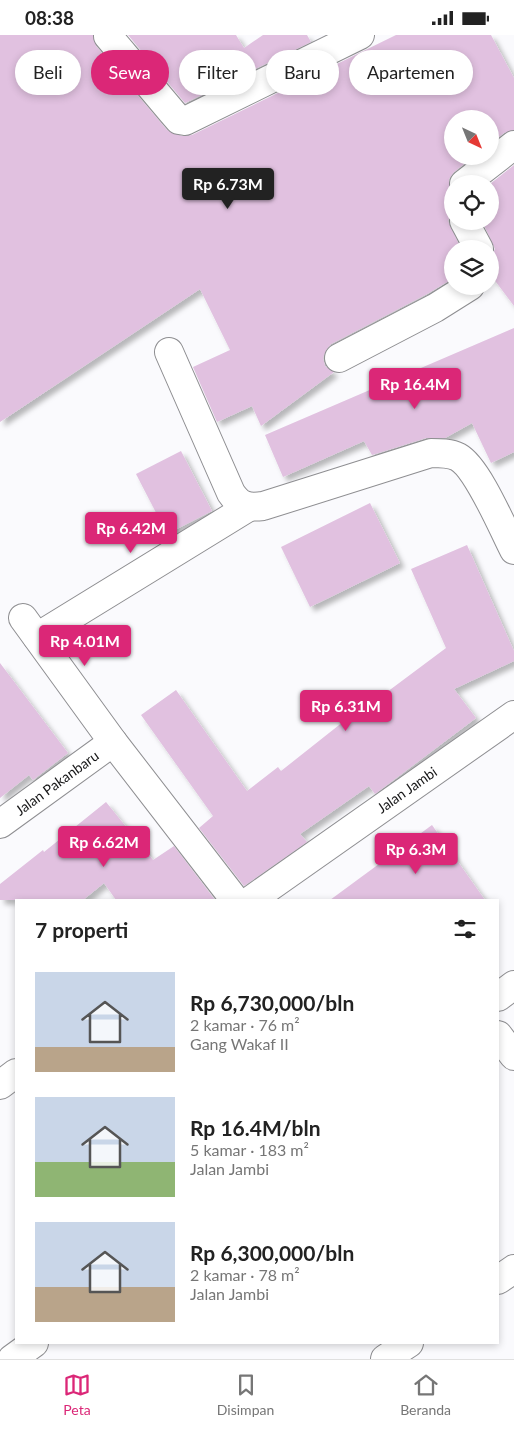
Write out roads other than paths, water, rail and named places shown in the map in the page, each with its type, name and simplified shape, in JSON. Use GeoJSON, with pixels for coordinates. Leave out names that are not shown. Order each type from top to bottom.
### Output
{"type":"FeatureCollection","features":[{"type":"Feature","properties":{"kind":"street"},"geometry":{"type":"LineString","coordinates":[[108,36],[179,120],[185,121],[360,35]]}},
{"type":"Feature","properties":{"kind":"street"},"geometry":{"type":"LineString","coordinates":[[476,175],[514,145]]}},
{"type":"Feature","properties":{"kind":"street"},"geometry":{"type":"LineString","coordinates":[[339,358],[435,308],[456,295]]}},
{"type":"Feature","properties":{"kind":"street"},"geometry":{"type":"LineString","coordinates":[[169,352],[231,493],[238,502],[247,508]]}},
{"type":"Feature","properties":{"kind":"street"},"geometry":{"type":"LineString","coordinates":[[234,899],[113,742],[30,627],[247,508],[263,506],[431,453],[448,453],[460,458],[481,485],[514,551]]}},
{"type":"Feature","properties":{"kind":"street","name":"Jalan Jambi"},"geometry":{"type":"LineString","coordinates":[[252,899],[514,715]]}},
{"type":"Feature","properties":{"kind":"street","name":"Jalan Pakanbaru"},"geometry":{"type":"LineString","coordinates":[[0,824],[113,742]]}},
{"type":"Feature","properties":{"kind":"street"},"geometry":{"type":"LineString","coordinates":[[499,996],[514,985]]}},
{"type":"Feature","properties":{"kind":"street"},"geometry":{"type":"LineString","coordinates":[[499,1036],[514,1056]]}},
{"type":"Feature","properties":{"kind":"street"},"geometry":{"type":"LineString","coordinates":[[0,1085],[15,1074]]}},
{"type":"Feature","properties":{"kind":"street"},"geometry":{"type":"LineString","coordinates":[[499,1279],[514,1269]]}},
{"type":"Feature","properties":{"kind":"street"},"geometry":{"type":"LineString","coordinates":[[12,1359],[33,1344]]}}]}
